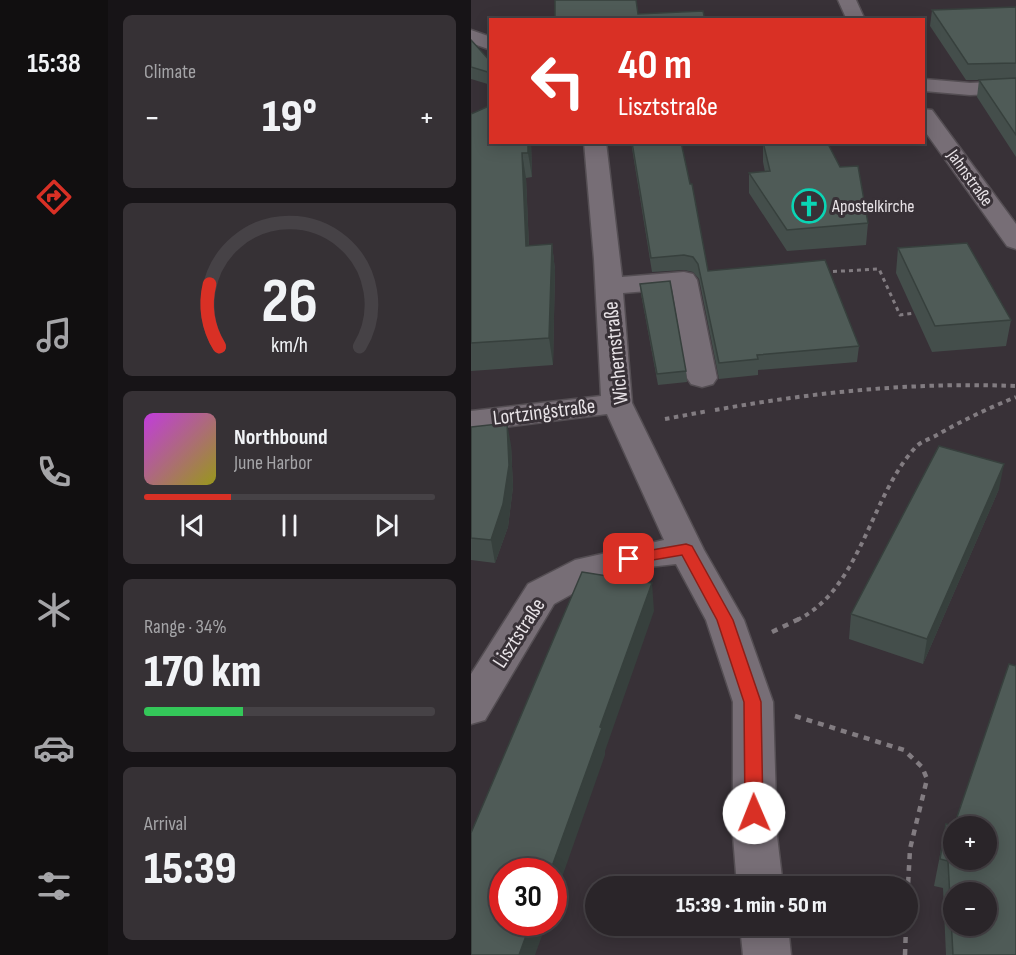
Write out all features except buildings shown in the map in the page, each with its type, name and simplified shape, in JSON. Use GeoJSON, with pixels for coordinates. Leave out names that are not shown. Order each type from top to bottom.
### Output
{"type":"FeatureCollection","features":[{"type":"Feature","properties":{"kind":"street"},"geometry":{"type":"LineString","coordinates":[[838,0],[852,11]]}},
{"type":"Feature","properties":{"kind":"street"},"geometry":{"type":"LineString","coordinates":[[471,36],[489,43]]}},
{"type":"Feature","properties":{"kind":"street"},"geometry":{"type":"LineString","coordinates":[[925,85],[969,89],[1016,87]]}},
{"type":"Feature","properties":{"kind":"street","name":"Jahnstraße"},"geometry":{"type":"LineString","coordinates":[[925,116],[1016,242]]}},
{"type":"Feature","properties":{"kind":"street","name":"Wichernstraße"},"geometry":{"type":"LineString","coordinates":[[595,144],[609,286],[617,403],[686,550],[725,620],[753,702],[755,836],[759,876]]}},
{"type":"Feature","properties":{"kind":"street"},"geometry":{"type":"LineString","coordinates":[[609,286],[684,280],[702,378]]}},
{"type":"Feature","properties":{"kind":"street","name":"Lortzingstraße"},"geometry":{"type":"LineString","coordinates":[[471,421],[617,403]]}},
{"type":"Feature","properties":{"kind":"street","name":"Lisztstraße"},"geometry":{"type":"LineString","coordinates":[[471,708],[541,594],[588,569],[649,554],[686,550]]}},
{"type":"Feature","properties":{"kind":"street"},"geometry":{"type":"LineString","coordinates":[[765,936],[767,955]]}},
{"type":"Feature","properties":{"kind":"path"},"geometry":{"type":"LineString","coordinates":[[822,272],[879,269],[900,315],[914,313]]}},
{"type":"Feature","properties":{"kind":"path"},"geometry":{"type":"LineString","coordinates":[[663,420],[755,402],[855,391],[974,383],[1016,386]]}},
{"type":"Feature","properties":{"kind":"path"},"geometry":{"type":"LineString","coordinates":[[771,632],[814,612],[852,565],[886,491],[915,447],[971,416],[1016,398]]}},
{"type":"Feature","properties":{"kind":"path"},"geometry":{"type":"LineString","coordinates":[[794,716],[904,750],[922,767],[927,779],[911,849],[909,876]]}},
{"type":"Feature","properties":{"kind":"path"},"geometry":{"type":"LineString","coordinates":[[905,955],[906,936]]}},
{"type":"Feature","properties":{"kind":"place","name":"Apostelkirche"},"geometry":{"type":"Point","coordinates":[809,206]}},
{"type":"Feature","properties":{"kind":"route"},"geometry":{"type":"LineString","coordinates":[[629,559],[649,554],[686,550],[725,620],[753,702],[754,813]]}}]}
